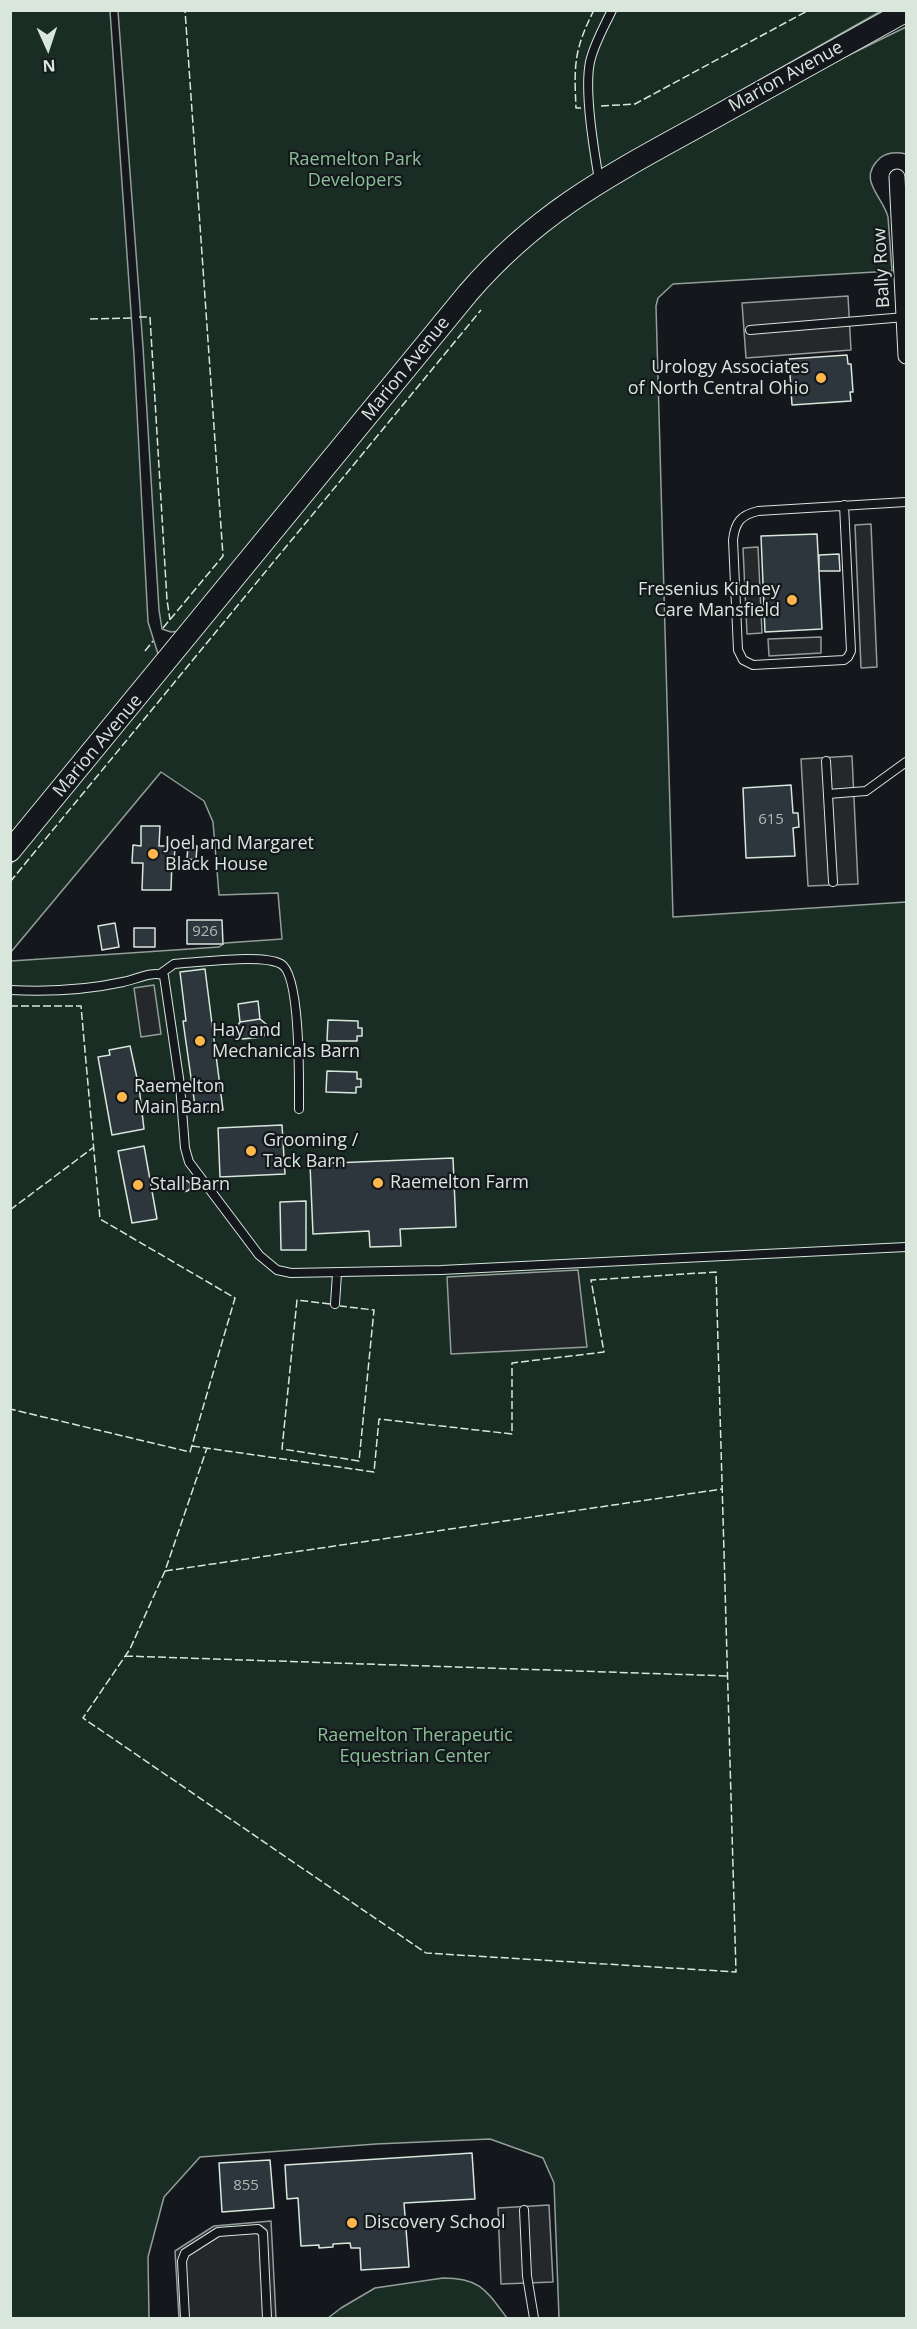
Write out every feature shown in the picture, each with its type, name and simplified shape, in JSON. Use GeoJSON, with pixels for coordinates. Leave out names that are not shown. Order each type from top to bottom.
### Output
{"type":"FeatureCollection","features":[{"type":"Feature","properties":{"kind":"street","name":"Marion Avenue"},"geometry":{"type":"LineString","coordinates":[[10,851],[482,277],[531,230],[599,181],[906,11]]}},
{"type":"Feature","properties":{"kind":"street","name":"Bally Row"},"geometry":{"type":"LineString","coordinates":[[897,177],[905,288],[906,356]]}},
{"type":"Feature","properties":{"kind":"lane"},"geometry":{"type":"LineString","coordinates":[[599,181],[589,93],[589,65],[612,10]]}},
{"type":"Feature","properties":{"kind":"lane"},"geometry":{"type":"LineString","coordinates":[[750,330],[904,317]]}},
{"type":"Feature","properties":{"kind":"lane"},"geometry":{"type":"LineString","coordinates":[[844,506],[851,651],[848,657],[844,660],[753,665],[742,660],[738,650],[733,540],[734,526],[744,514],[758,511],[906,502]]}},
{"type":"Feature","properties":{"kind":"lane"},"geometry":{"type":"LineString","coordinates":[[826,760],[833,882]]}},
{"type":"Feature","properties":{"kind":"lane"},"geometry":{"type":"LineString","coordinates":[[828,794],[866,791],[906,762]]}},
{"type":"Feature","properties":{"kind":"lane"},"geometry":{"type":"LineString","coordinates":[[10,990],[72,990],[105,986],[160,974],[174,964],[184,963],[262,959],[283,965],[288,971],[293,986],[299,1108]]}},
{"type":"Feature","properties":{"kind":"lane"},"geometry":{"type":"LineString","coordinates":[[160,974],[165,979],[180,1085],[185,1148],[189,1162],[266,1263],[277,1270],[291,1274],[338,1273],[906,1247]]}},
{"type":"Feature","properties":{"kind":"lane"},"geometry":{"type":"LineString","coordinates":[[335,1304],[338,1273]]}},
{"type":"Feature","properties":{"kind":"lane"},"geometry":{"type":"LineString","coordinates":[[524,2210],[527,2276],[534,2319]]}},
{"type":"Feature","properties":{"kind":"lane"},"geometry":{"type":"LineString","coordinates":[[185,2319],[182,2261],[185,2253],[218,2232],[258,2229],[263,2234],[267,2319]]}},
{"type":"Feature","properties":{"kind":"green space"},"geometry":{"type":"Polygon","coordinates":[[[11,11],[110,11],[134,355],[148,622],[159,657],[11,839],[11,11]]]}},
{"type":"Feature","properties":{"kind":"green space","name":"Raemelton Park Developers"},"geometry":{"type":"Polygon","coordinates":[[[118,11],[881,11],[603,169],[554,200],[514,232],[181,631],[171,632],[162,629],[159,610],[143,347],[118,11]]]}},
{"type":"Feature","properties":{"kind":"green space","name":"Raemelton Therapeutic Equestrian Center"},"geometry":{"type":"Polygon","coordinates":[[[906,27],[906,154],[893,153],[883,156],[873,166],[870,174],[873,188],[888,217],[892,271],[673,284],[658,298],[656,306],[673,917],[906,902],[906,2318],[559,2318],[554,2183],[543,2158],[490,2139],[376,2144],[200,2157],[164,2197],[148,2257],[149,2318],[11,2318],[11,961],[219,947],[225,943],[282,939],[278,893],[219,895],[213,822],[204,801],[161,772],[11,952],[11,864],[466,308],[514,257],[581,203],[798,80],[906,27]]]}},
{"type":"Feature","properties":{"kind":"green space"},"geometry":{"type":"Polygon","coordinates":[[[443,2278],[474,2283],[487,2293],[507,2318],[328,2318],[375,2288],[443,2278]]]}},
{"type":"Feature","properties":{"kind":"shaded area"},"geometry":{"type":"Polygon","coordinates":[[[848,296],[851,350],[746,358],[742,303],[848,296]]]}},
{"type":"Feature","properties":{"kind":"shaded area"},"geometry":{"type":"Polygon","coordinates":[[[871,524],[877,667],[861,668],[855,525],[871,524]]]}},
{"type":"Feature","properties":{"kind":"shaded area"},"geometry":{"type":"Polygon","coordinates":[[[758,547],[762,633],[747,634],[743,548],[758,547]]]}},
{"type":"Feature","properties":{"kind":"shaded area"},"geometry":{"type":"Polygon","coordinates":[[[821,637],[821,653],[769,656],[768,639],[821,637]]]}},
{"type":"Feature","properties":{"kind":"shaded area"},"geometry":{"type":"Polygon","coordinates":[[[852,756],[858,884],[808,886],[801,759],[852,756]]]}},
{"type":"Feature","properties":{"kind":"shaded area"},"geometry":{"type":"Polygon","coordinates":[[[154,985],[161,1034],[141,1037],[134,988],[154,985]]]}},
{"type":"Feature","properties":{"kind":"shaded area"},"geometry":{"type":"Polygon","coordinates":[[[578,1270],[587,1347],[451,1354],[447,1277],[578,1270]]]}},
{"type":"Feature","properties":{"kind":"shaded area"},"geometry":{"type":"Polygon","coordinates":[[[549,2205],[553,2282],[501,2284],[498,2208],[549,2205]]]}},
{"type":"Feature","properties":{"kind":"shaded area"},"geometry":{"type":"Polygon","coordinates":[[[271,2221],[276,2318],[179,2318],[175,2251],[214,2226],[271,2221]]]}},
{"type":"Feature","properties":{"kind":"building","name":"Urology Associates of North Central Ohio"},"geometry":{"type":"Polygon","coordinates":[[[847,355],[848,364],[851,364],[853,392],[850,392],[851,401],[792,405],[789,359],[847,355]]]}},
{"type":"Feature","properties":{"kind":"building","name":"Fresenius Kidney Care Mansfield"},"geometry":{"type":"Polygon","coordinates":[[[817,534],[822,629],[765,632],[761,536],[817,534]]]}},
{"type":"Feature","properties":{"kind":"building"},"geometry":{"type":"Polygon","coordinates":[[[839,554],[840,571],[819,571],[819,555],[839,554]]]}},
{"type":"Feature","properties":{"kind":"building"},"geometry":{"type":"Polygon","coordinates":[[[791,785],[793,813],[798,813],[799,827],[793,828],[795,856],[746,858],[743,788],[791,785]]]}},
{"type":"Feature","properties":{"kind":"building","name":"Joel and Margaret Black House"},"geometry":{"type":"Polygon","coordinates":[[[141,826],[160,826],[159,846],[175,848],[174,860],[172,860],[171,890],[142,890],[143,863],[132,863],[133,845],[141,846],[141,826]]]}},
{"type":"Feature","properties":{"kind":"building"},"geometry":{"type":"Polygon","coordinates":[[[188,845],[197,846],[196,860],[187,859],[188,845]]]}},
{"type":"Feature","properties":{"kind":"building"},"geometry":{"type":"Polygon","coordinates":[[[187,920],[222,920],[223,944],[187,944],[187,920]]]}},
{"type":"Feature","properties":{"kind":"building"},"geometry":{"type":"Polygon","coordinates":[[[115,923],[119,947],[102,950],[98,926],[115,923]]]}},
{"type":"Feature","properties":{"kind":"building"},"geometry":{"type":"Polygon","coordinates":[[[134,928],[155,928],[155,947],[134,947],[134,928]]]}},
{"type":"Feature","properties":{"kind":"building","name":"Hay and Mechanicals Barn"},"geometry":{"type":"Polygon","coordinates":[[[205,969],[223,1110],[196,1113],[183,1021],[186,1021],[180,972],[205,969]]]}},
{"type":"Feature","properties":{"kind":"building"},"geometry":{"type":"Polygon","coordinates":[[[258,1001],[260,1019],[240,1022],[238,1004],[258,1001]]]}},
{"type":"Feature","properties":{"kind":"building"},"geometry":{"type":"Polygon","coordinates":[[[260,1019],[266,1024],[267,1031],[263,1037],[242,1039],[237,1035],[236,1028],[240,1022],[260,1019]]]}},
{"type":"Feature","properties":{"kind":"building"},"geometry":{"type":"Polygon","coordinates":[[[328,1020],[358,1021],[358,1028],[362,1028],[362,1036],[357,1036],[357,1041],[327,1041],[328,1020]]]}},
{"type":"Feature","properties":{"kind":"building","name":"Raemelton Main Barn"},"geometry":{"type":"Polygon","coordinates":[[[130,1046],[139,1087],[144,1129],[112,1135],[98,1057],[110,1055],[109,1050],[130,1046]]]}},
{"type":"Feature","properties":{"kind":"building"},"geometry":{"type":"Polygon","coordinates":[[[327,1071],[357,1072],[357,1079],[361,1079],[361,1087],[356,1087],[356,1093],[326,1092],[327,1071]]]}},
{"type":"Feature","properties":{"kind":"building","name":"Grooming / Tack Barn"},"geometry":{"type":"Polygon","coordinates":[[[282,1125],[285,1174],[220,1177],[218,1128],[282,1125]]]}},
{"type":"Feature","properties":{"kind":"building","name":"Stall Barn"},"geometry":{"type":"Polygon","coordinates":[[[144,1146],[157,1219],[132,1223],[118,1151],[144,1146]]]}},
{"type":"Feature","properties":{"kind":"building"},"geometry":{"type":"Polygon","coordinates":[[[453,1158],[456,1227],[400,1229],[401,1246],[370,1247],[369,1231],[313,1234],[310,1164],[453,1158]]]}},
{"type":"Feature","properties":{"kind":"building"},"geometry":{"type":"Polygon","coordinates":[[[185,1180],[191,1186],[185,1192],[179,1186],[185,1180]]]}},
{"type":"Feature","properties":{"kind":"building"},"geometry":{"type":"Polygon","coordinates":[[[306,1201],[306,1250],[281,1250],[280,1202],[306,1201]]]}},
{"type":"Feature","properties":{"kind":"building","name":"Discovery School"},"geometry":{"type":"Polygon","coordinates":[[[472,2153],[475,2199],[404,2203],[409,2267],[361,2270],[360,2248],[351,2248],[350,2243],[319,2248],[319,2245],[301,2246],[298,2198],[287,2199],[285,2165],[472,2153]]]}},
{"type":"Feature","properties":{"kind":"building"},"geometry":{"type":"Polygon","coordinates":[[[270,2160],[274,2208],[222,2212],[219,2163],[270,2160]]]}},
{"type":"Feature","properties":{"kind":"fence"},"geometry":{"type":"LineString","coordinates":[[163,628],[223,556],[185,10]]}},
{"type":"Feature","properties":{"kind":"fence"},"geometry":{"type":"LineString","coordinates":[[581,108],[576,108],[577,58],[582,36],[594,10]]}},
{"type":"Feature","properties":{"kind":"fence"},"geometry":{"type":"LineString","coordinates":[[601,106],[635,104],[809,10]]}},
{"type":"Feature","properties":{"kind":"fence"},"geometry":{"type":"LineString","coordinates":[[10,882],[481,310]]}},
{"type":"Feature","properties":{"kind":"fence"},"geometry":{"type":"LineString","coordinates":[[139,317],[150,317],[170,620]]}},
{"type":"Feature","properties":{"kind":"fence"},"geometry":{"type":"LineString","coordinates":[[90,319],[133,318]]}},
{"type":"Feature","properties":{"kind":"fence"},"geometry":{"type":"LineString","coordinates":[[145,651],[153,641]]}},
{"type":"Feature","properties":{"kind":"fence"},"geometry":{"type":"LineString","coordinates":[[10,1006],[81,1006],[100,1219],[235,1298],[190,1452],[10,1409]]}},
{"type":"Feature","properties":{"kind":"fence"},"geometry":{"type":"LineString","coordinates":[[10,1210],[94,1147]]}},
{"type":"Feature","properties":{"kind":"fence"},"geometry":{"type":"LineString","coordinates":[[192,1446],[374,1472],[379,1419],[512,1434],[512,1363],[604,1352],[591,1280],[716,1272],[736,1972],[426,1953],[83,1718],[130,1649],[165,1571],[207,1448]]}},
{"type":"Feature","properties":{"kind":"fence"},"geometry":{"type":"LineString","coordinates":[[330,1304],[297,1300],[282,1449],[359,1461],[374,1310],[340,1306]]}},
{"type":"Feature","properties":{"kind":"fence"},"geometry":{"type":"LineString","coordinates":[[165,1571],[722,1489]]}},
{"type":"Feature","properties":{"kind":"fence"},"geometry":{"type":"LineString","coordinates":[[125,1656],[728,1676]]}},
{"type":"Feature","properties":{"kind":"place","name":"Urology Associates of North Central Ohio"},"geometry":{"type":"Point","coordinates":[821,378]}},
{"type":"Feature","properties":{"kind":"place","name":"Fresenius Kidney Care Mansfield"},"geometry":{"type":"Point","coordinates":[792,600]}},
{"type":"Feature","properties":{"kind":"place","name":"Joel and Margaret Black House"},"geometry":{"type":"Point","coordinates":[153,854]}},
{"type":"Feature","properties":{"kind":"place","name":"Hay and Mechanicals Barn"},"geometry":{"type":"Point","coordinates":[200,1041]}},
{"type":"Feature","properties":{"kind":"place","name":"Raemelton Main Barn"},"geometry":{"type":"Point","coordinates":[122,1097]}},
{"type":"Feature","properties":{"kind":"place","name":"Grooming / Tack Barn"},"geometry":{"type":"Point","coordinates":[251,1151]}},
{"type":"Feature","properties":{"kind":"place","name":"Raemelton Farm"},"geometry":{"type":"Point","coordinates":[378,1183]}},
{"type":"Feature","properties":{"kind":"place","name":"Stall Barn"},"geometry":{"type":"Point","coordinates":[138,1185]}},
{"type":"Feature","properties":{"kind":"place","name":"Discovery School"},"geometry":{"type":"Point","coordinates":[352,2223]}}]}
